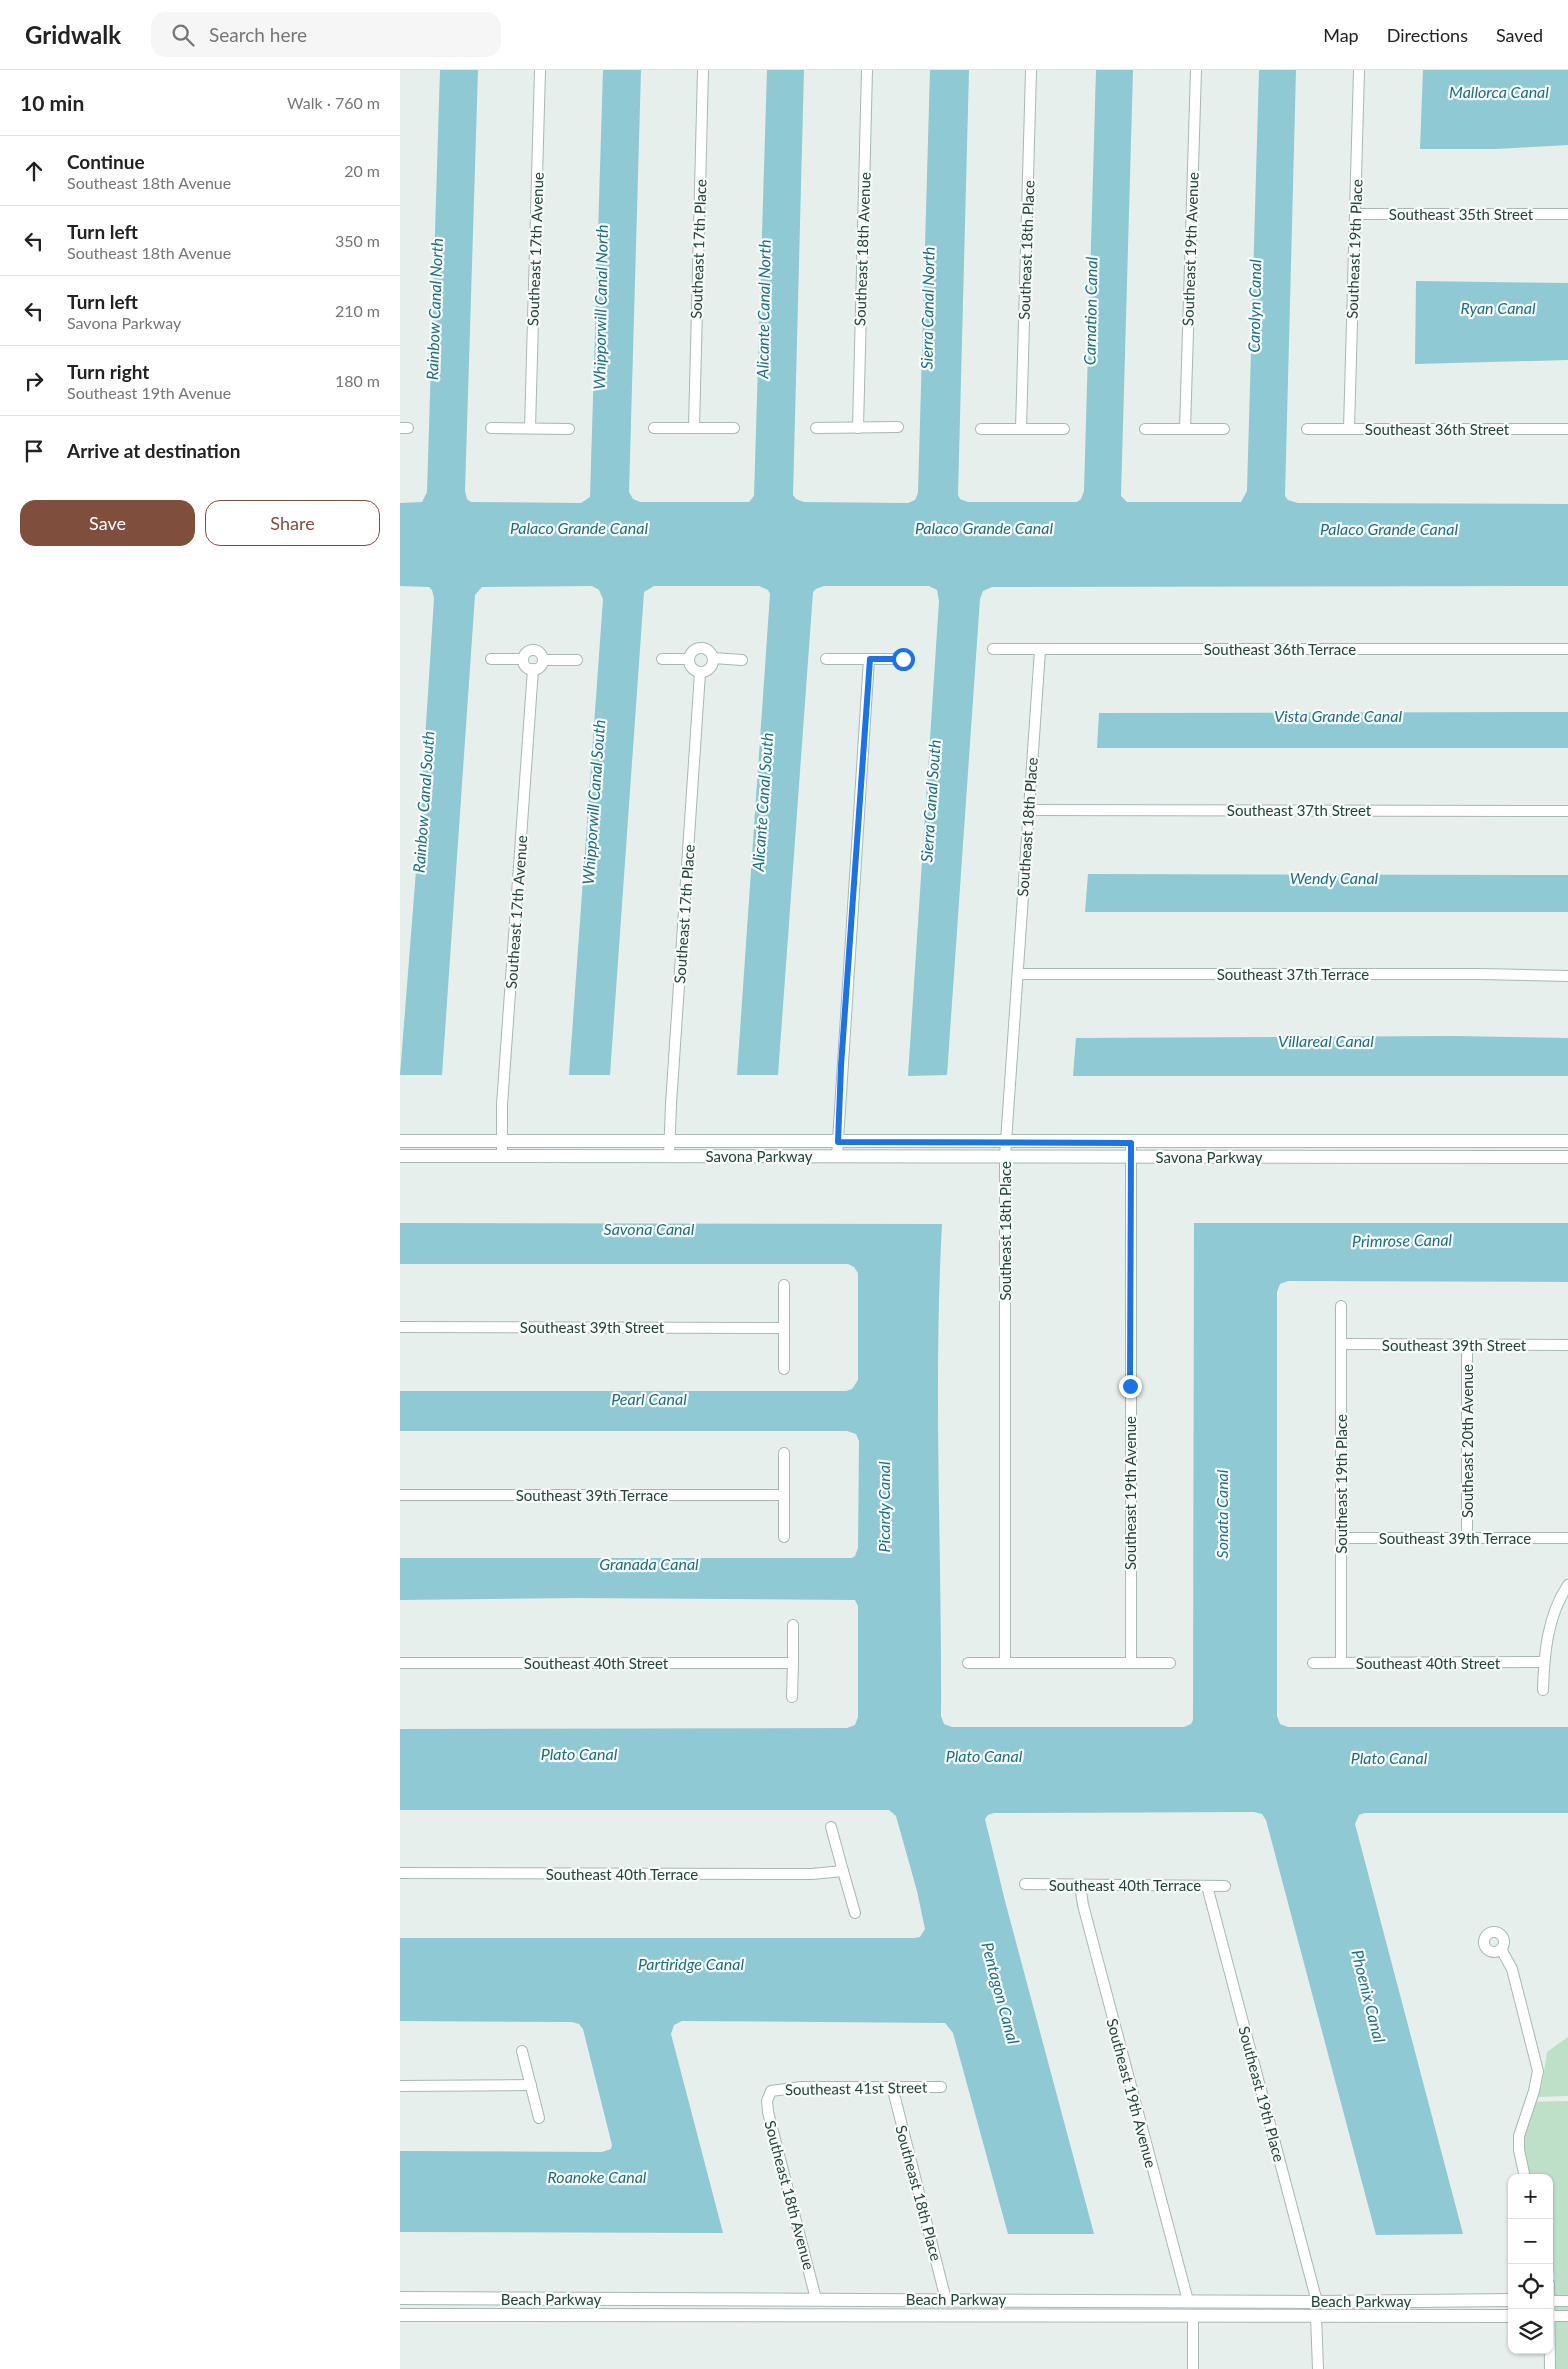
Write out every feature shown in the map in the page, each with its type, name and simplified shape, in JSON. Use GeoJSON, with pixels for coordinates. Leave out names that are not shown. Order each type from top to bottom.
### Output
{"type":"FeatureCollection","features":[{"type":"Feature","properties":{"kind":"street","name":"Southeast 17th Avenue"},"geometry":{"type":"LineString","coordinates":[[530,428],[540,70]]}},
{"type":"Feature","properties":{"kind":"street","name":"Southeast 17th Place"},"geometry":{"type":"LineString","coordinates":[[694,428],[704,70]]}},
{"type":"Feature","properties":{"kind":"street","name":"Southeast 18th Avenue"},"geometry":{"type":"LineString","coordinates":[[858,428],[867,70]]}},
{"type":"Feature","properties":{"kind":"street","name":"Southeast 18th Place"},"geometry":{"type":"LineString","coordinates":[[1021,429],[1031,70]]}},
{"type":"Feature","properties":{"kind":"street","name":"Southeast 19th Avenue"},"geometry":{"type":"LineString","coordinates":[[1185,429],[1196,70]]}},
{"type":"Feature","properties":{"kind":"street","name":"Southeast 19th Place"},"geometry":{"type":"LineString","coordinates":[[1349,429],[1359,70]]}},
{"type":"Feature","properties":{"kind":"street","name":"Southeast 35th Street"},"geometry":{"type":"LineString","coordinates":[[1355,214],[1568,214]]}},
{"type":"Feature","properties":{"kind":"street"},"geometry":{"type":"LineString","coordinates":[[816,428],[898,427]]}},
{"type":"Feature","properties":{"kind":"street"},"geometry":{"type":"LineString","coordinates":[[490,428],[569,429]]}},
{"type":"Feature","properties":{"kind":"street"},"geometry":{"type":"LineString","coordinates":[[654,428],[734,428]]}},
{"type":"Feature","properties":{"kind":"street"},"geometry":{"type":"LineString","coordinates":[[981,429],[1064,429]]}},
{"type":"Feature","properties":{"kind":"street"},"geometry":{"type":"LineString","coordinates":[[1145,429],[1224,429]]}},
{"type":"Feature","properties":{"kind":"street","name":"Southeast 36th Street"},"geometry":{"type":"LineString","coordinates":[[1307,429],[1568,429]]}},
{"type":"Feature","properties":{"kind":"street"},"geometry":{"type":"LineString","coordinates":[[703,648],[710,652],[713,658],[710,669],[700,673],[690,667],[689,659],[695,650],[703,648]]}},
{"type":"Feature","properties":{"kind":"street","name":"Southeast 36th Terrace"},"geometry":{"type":"LineString","coordinates":[[993,650],[1568,649]]}},
{"type":"Feature","properties":{"kind":"street"},"geometry":{"type":"LineString","coordinates":[[534,650],[542,654],[543,660],[539,668],[533,669],[525,665],[523,659],[528,651],[534,650]]}},
{"type":"Feature","properties":{"kind":"street","name":"Southeast 18th Place"},"geometry":{"type":"LineString","coordinates":[[1005,1663],[1005,1156],[1040,650]]}},
{"type":"Feature","properties":{"kind":"street"},"geometry":{"type":"LineString","coordinates":[[713,658],[742,660]]}},
{"type":"Feature","properties":{"kind":"street"},"geometry":{"type":"LineString","coordinates":[[491,659],[523,659]]}},
{"type":"Feature","properties":{"kind":"street"},"geometry":{"type":"LineString","coordinates":[[662,659],[689,659]]}},
{"type":"Feature","properties":{"kind":"street"},"geometry":{"type":"LineString","coordinates":[[826,659],[903,659]]}},
{"type":"Feature","properties":{"kind":"street"},"geometry":{"type":"LineString","coordinates":[[837,1156],[841,1066],[870,659]]}},
{"type":"Feature","properties":{"kind":"street"},"geometry":{"type":"LineString","coordinates":[[543,660],[577,660]]}},
{"type":"Feature","properties":{"kind":"street","name":"Southeast 17th Avenue"},"geometry":{"type":"LineString","coordinates":[[502,1156],[502,1105],[533,669]]}},
{"type":"Feature","properties":{"kind":"street","name":"Southeast 17th Place"},"geometry":{"type":"LineString","coordinates":[[670,1156],[700,673]]}},
{"type":"Feature","properties":{"kind":"street","name":"Southeast 37th Street"},"geometry":{"type":"LineString","coordinates":[[1029,810],[1568,811]]}},
{"type":"Feature","properties":{"kind":"street","name":"Southeast 37th Terrace"},"geometry":{"type":"LineString","coordinates":[[1018,974],[1490,974],[1568,976]]}},
{"type":"Feature","properties":{"kind":"street","name":"Savona Parkway"},"geometry":{"type":"LineString","coordinates":[[400,1141],[1131,1143],[1568,1141]]}},
{"type":"Feature","properties":{"kind":"street"},"geometry":{"type":"LineString","coordinates":[[1413,1157],[1414,1142]]}},
{"type":"Feature","properties":{"kind":"street","name":"Southeast 19th Avenue"},"geometry":{"type":"LineString","coordinates":[[1131,1143],[1131,1663]]}},
{"type":"Feature","properties":{"kind":"street","name":"Savona Parkway"},"geometry":{"type":"LineString","coordinates":[[400,1156],[1568,1157]]}},
{"type":"Feature","properties":{"kind":"street"},"geometry":{"type":"LineString","coordinates":[[784,1285],[784,1369]]}},
{"type":"Feature","properties":{"kind":"street","name":"Southeast 19th Place"},"geometry":{"type":"LineString","coordinates":[[1341,1306],[1341,1662]]}},
{"type":"Feature","properties":{"kind":"street","name":"Southeast 39th Street"},"geometry":{"type":"LineString","coordinates":[[400,1327],[784,1328]]}},
{"type":"Feature","properties":{"kind":"street","name":"Southeast 39th Street"},"geometry":{"type":"LineString","coordinates":[[1341,1344],[1568,1345]]}},
{"type":"Feature","properties":{"kind":"street","name":"Southeast 20th Avenue"},"geometry":{"type":"LineString","coordinates":[[1467,1345],[1467,1537]]}},
{"type":"Feature","properties":{"kind":"street"},"geometry":{"type":"LineString","coordinates":[[784,1453],[784,1537]]}},
{"type":"Feature","properties":{"kind":"street","name":"Southeast 39th Terrace"},"geometry":{"type":"LineString","coordinates":[[400,1495],[784,1495]]}},
{"type":"Feature","properties":{"kind":"street","name":"Southeast 39th Terrace"},"geometry":{"type":"LineString","coordinates":[[1341,1538],[1568,1538]]}},
{"type":"Feature","properties":{"kind":"street"},"geometry":{"type":"LineString","coordinates":[[1543,1690],[1544,1662],[1556,1610],[1568,1585]]}},
{"type":"Feature","properties":{"kind":"street"},"geometry":{"type":"LineString","coordinates":[[792,1697],[793,1625]]}},
{"type":"Feature","properties":{"kind":"street","name":"Southeast 40th Street"},"geometry":{"type":"LineString","coordinates":[[1313,1663],[1544,1662]]}},
{"type":"Feature","properties":{"kind":"street","name":"Southeast 40th Street"},"geometry":{"type":"LineString","coordinates":[[400,1663],[793,1663]]}},
{"type":"Feature","properties":{"kind":"street"},"geometry":{"type":"LineString","coordinates":[[968,1663],[1170,1663]]}},
{"type":"Feature","properties":{"kind":"street"},"geometry":{"type":"LineString","coordinates":[[831,1827],[855,1913]]}},
{"type":"Feature","properties":{"kind":"street","name":"Southeast 40th Terrace"},"geometry":{"type":"LineString","coordinates":[[400,1873],[812,1874],[843,1871]]}},
{"type":"Feature","properties":{"kind":"street","name":"Southeast 40th Terrace"},"geometry":{"type":"LineString","coordinates":[[1025,1884],[1225,1886]]}},
{"type":"Feature","properties":{"kind":"street","name":"Southeast 19th Avenue"},"geometry":{"type":"LineString","coordinates":[[1080,1885],[1083,1905],[1116,2033],[1188,2301]]}},
{"type":"Feature","properties":{"kind":"street","name":"Southeast 19th Place"},"geometry":{"type":"LineString","coordinates":[[1207,1886],[1317,2302]]}},
{"type":"Feature","properties":{"kind":"street"},"geometry":{"type":"LineString","coordinates":[[1501,1949],[1512,1969],[1538,2072],[1519,2136],[1519,2150],[1524,2174]]}},
{"type":"Feature","properties":{"kind":"street"},"geometry":{"type":"LineString","coordinates":[[522,2051],[539,2118]]}},
{"type":"Feature","properties":{"kind":"street"},"geometry":{"type":"LineString","coordinates":[[400,2086],[531,2085]]}},
{"type":"Feature","properties":{"kind":"street","name":"Southeast 18th Place"},"geometry":{"type":"LineString","coordinates":[[892,2086],[946,2300]]}},
{"type":"Feature","properties":{"kind":"street","name":"Southeast 41st Street"},"geometry":{"type":"LineString","coordinates":[[771,2091],[801,2087],[942,2087]]}},
{"type":"Feature","properties":{"kind":"street","name":"Southeast 18th Avenue"},"geometry":{"type":"LineString","coordinates":[[771,2091],[766,2101],[768,2112],[816,2299]]}},
{"type":"Feature","properties":{"kind":"street","name":"Beach Parkway"},"geometry":{"type":"LineString","coordinates":[[400,2298],[1317,2302],[1508,2300]]}},
{"type":"Feature","properties":{"kind":"street"},"geometry":{"type":"LineString","coordinates":[[421,2298],[421,2315]]}},
{"type":"Feature","properties":{"kind":"street"},"geometry":{"type":"LineString","coordinates":[[816,2299],[819,2315]]}},
{"type":"Feature","properties":{"kind":"street"},"geometry":{"type":"LineString","coordinates":[[582,2300],[582,2314]]}},
{"type":"Feature","properties":{"kind":"street"},"geometry":{"type":"LineString","coordinates":[[946,2300],[947,2315]]}},
{"type":"Feature","properties":{"kind":"street"},"geometry":{"type":"LineString","coordinates":[[1188,2301],[1193,2315],[1193,2369]]}},
{"type":"Feature","properties":{"kind":"street"},"geometry":{"type":"LineString","coordinates":[[1553,2301],[1568,2301]]}},
{"type":"Feature","properties":{"kind":"street"},"geometry":{"type":"LineString","coordinates":[[1317,2302],[1318,2369]]}},
{"type":"Feature","properties":{"kind":"street","name":"Beach Parkway"},"geometry":{"type":"LineString","coordinates":[[400,2315],[1508,2316]]}},
{"type":"Feature","properties":{"kind":"street"},"geometry":{"type":"LineString","coordinates":[[1553,2316],[1568,2316]]}},
{"type":"Feature","properties":{"kind":"street"},"geometry":{"type":"LineString","coordinates":[[1550,2354],[1550,2369]]}},
{"type":"Feature","properties":{"kind":"green space"},"geometry":{"type":"Polygon","coordinates":[[[1568,2037],[1568,2096],[1536,2097],[1542,2085],[1547,2052],[1568,2037]]]}},
{"type":"Feature","properties":{"kind":"green space"},"geometry":{"type":"Polygon","coordinates":[[[1568,2101],[1568,2369],[1555,2369],[1553,2174],[1525,2174],[1520,2129],[1530,2102],[1568,2101]]]}},
{"type":"Feature","properties":{"kind":"water"},"geometry":{"type":"Polygon","coordinates":[[[440,70],[478,70],[465,491],[467,499],[471,502],[581,503],[590,497],[603,70],[641,70],[629,492],[633,499],[640,502],[749,502],[754,496],[767,70],[804,70],[793,495],[796,499],[804,502],[908,503],[915,500],[918,493],[930,70],[969,70],[958,495],[960,499],[968,502],[1077,502],[1081,499],[1084,491],[1096,70],[1133,70],[1121,496],[1127,502],[1241,502],[1247,491],[1259,70],[1296,70],[1285,496],[1288,500],[1298,503],[1568,504],[1568,586],[992,587],[983,591],[980,599],[947,1075],[908,1076],[939,601],[937,590],[929,586],[824,586],[813,592],[778,1075],[737,1075],[770,594],[768,590],[759,586],[654,586],[644,592],[610,1075],[569,1075],[603,599],[599,590],[592,586],[482,587],[475,595],[442,1075],[400,1075],[420,820],[434,598],[429,587],[400,586],[400,503],[422,502],[427,492],[440,70]]]}},
{"type":"Feature","properties":{"kind":"water","name":"Mallorca Canal"},"geometry":{"type":"Polygon","coordinates":[[[1423,70],[1568,70],[1568,145],[1496,149],[1420,149],[1423,70]]]}},
{"type":"Feature","properties":{"kind":"water","name":"Ryan Canal"},"geometry":{"type":"Polygon","coordinates":[[[1416,281],[1568,283],[1568,360],[1415,364],[1416,281]]]}},
{"type":"Feature","properties":{"kind":"water","name":"Vista Grande Canal"},"geometry":{"type":"Polygon","coordinates":[[[1568,712],[1568,748],[1097,748],[1099,713],[1568,712]]]}},
{"type":"Feature","properties":{"kind":"water","name":"Wendy Canal"},"geometry":{"type":"Polygon","coordinates":[[[1088,874],[1568,875],[1568,912],[1085,912],[1088,874]]]}},
{"type":"Feature","properties":{"kind":"water","name":"Villareal Canal"},"geometry":{"type":"Polygon","coordinates":[[[1453,1036],[1568,1038],[1568,1076],[1073,1076],[1076,1038],[1453,1036]]]}},
{"type":"Feature","properties":{"kind":"water"},"geometry":{"type":"Polygon","coordinates":[[[400,1223],[942,1224],[939,1286],[938,1408],[941,1716],[944,1724],[952,1727],[1184,1727],[1191,1724],[1193,1720],[1194,1223],[1568,1223],[1568,1282],[1288,1281],[1280,1284],[1277,1292],[1277,1716],[1280,1724],[1288,1727],[1568,1727],[1568,1813],[1365,1813],[1359,1815],[1355,1824],[1463,2234],[1376,2235],[1266,1820],[1262,1814],[1254,1812],[994,1813],[988,1815],[985,1819],[1094,2234],[1008,2234],[953,2033],[945,2023],[682,2021],[674,2025],[671,2034],[723,2233],[400,2232],[400,2151],[602,2152],[611,2149],[612,2145],[583,2029],[579,2024],[572,2022],[400,2021],[400,1938],[914,1938],[920,1937],[925,1929],[917,1891],[896,1816],[889,1810],[400,1810],[400,1729],[847,1728],[855,1725],[858,1717],[858,1606],[855,1600],[576,1598],[400,1600],[400,1558],[852,1558],[855,1556],[858,1548],[859,1441],[856,1434],[847,1431],[400,1431],[400,1391],[846,1391],[852,1389],[858,1380],[858,1273],[854,1267],[848,1264],[400,1264],[400,1223]]]}},
{"type":"Feature","properties":{"kind":"route"},"geometry":{"type":"LineString","coordinates":[[903,659],[870,659],[841,1066],[838,1142],[1131,1143],[1130,1386]]}},
{"type":"Feature","properties":{"kind":"water label","name":"Carolyn Canal"},"geometry":{"type":"Point","coordinates":[1254,306]}},
{"type":"Feature","properties":{"kind":"water label","name":"Whipporwill Canal North"},"geometry":{"type":"Point","coordinates":[600,307]}},
{"type":"Feature","properties":{"kind":"water label","name":"Sierra Canal North"},"geometry":{"type":"Point","coordinates":[927,308]}},
{"type":"Feature","properties":{"kind":"water label","name":"Rainbow Canal North"},"geometry":{"type":"Point","coordinates":[434,309]}},
{"type":"Feature","properties":{"kind":"water label","name":"Alicante Canal North"},"geometry":{"type":"Point","coordinates":[763,309]}},
{"type":"Feature","properties":{"kind":"water label","name":"Carnation Canal"},"geometry":{"type":"Point","coordinates":[1090,311]}},
{"type":"Feature","properties":{"kind":"water label","name":"Palaco Grande Canal"},"geometry":{"type":"Point","coordinates":[579,527]}},
{"type":"Feature","properties":{"kind":"water label","name":"Palaco Grande Canal"},"geometry":{"type":"Point","coordinates":[984,527]}},
{"type":"Feature","properties":{"kind":"water label","name":"Palaco Grande Canal"},"geometry":{"type":"Point","coordinates":[1389,528]}},
{"type":"Feature","properties":{"kind":"water label","name":"Sierra Canal South"},"geometry":{"type":"Point","coordinates":[930,801]}},
{"type":"Feature","properties":{"kind":"water label","name":"Rainbow Canal South"},"geometry":{"type":"Point","coordinates":[423,802]}},
{"type":"Feature","properties":{"kind":"water label","name":"Whipporwill Canal South"},"geometry":{"type":"Point","coordinates":[593,802]}},
{"type":"Feature","properties":{"kind":"water label","name":"Alicante Canal South"},"geometry":{"type":"Point","coordinates":[762,802]}},
{"type":"Feature","properties":{"kind":"water label","name":"Savona Canal"},"geometry":{"type":"Point","coordinates":[649,1228]}},
{"type":"Feature","properties":{"kind":"water label","name":"Primrose Canal"},"geometry":{"type":"Point","coordinates":[1402,1240]}},
{"type":"Feature","properties":{"kind":"water label","name":"Pearl Canal"},"geometry":{"type":"Point","coordinates":[649,1398]}},
{"type":"Feature","properties":{"kind":"water label","name":"Picardy Canal"},"geometry":{"type":"Point","coordinates":[883,1507]}},
{"type":"Feature","properties":{"kind":"water label","name":"Sonata Canal"},"geometry":{"type":"Point","coordinates":[1221,1514]}},
{"type":"Feature","properties":{"kind":"water label","name":"Granada Canal"},"geometry":{"type":"Point","coordinates":[649,1563]}},
{"type":"Feature","properties":{"kind":"water label","name":"Plato Canal"},"geometry":{"type":"Point","coordinates":[579,1753]}},
{"type":"Feature","properties":{"kind":"water label","name":"Plato Canal"},"geometry":{"type":"Point","coordinates":[984,1755]}},
{"type":"Feature","properties":{"kind":"water label","name":"Plato Canal"},"geometry":{"type":"Point","coordinates":[1389,1757]}},
{"type":"Feature","properties":{"kind":"water label","name":"Partiridge Canal"},"geometry":{"type":"Point","coordinates":[691,1963]}},
{"type":"Feature","properties":{"kind":"water label","name":"Pentagon Canal"},"geometry":{"type":"Point","coordinates":[1001,1993]}},
{"type":"Feature","properties":{"kind":"water label","name":"Phoenix Canal"},"geometry":{"type":"Point","coordinates":[1369,1996]}},
{"type":"Feature","properties":{"kind":"water label","name":"Roanoke Canal"},"geometry":{"type":"Point","coordinates":[597,2176]}}]}
